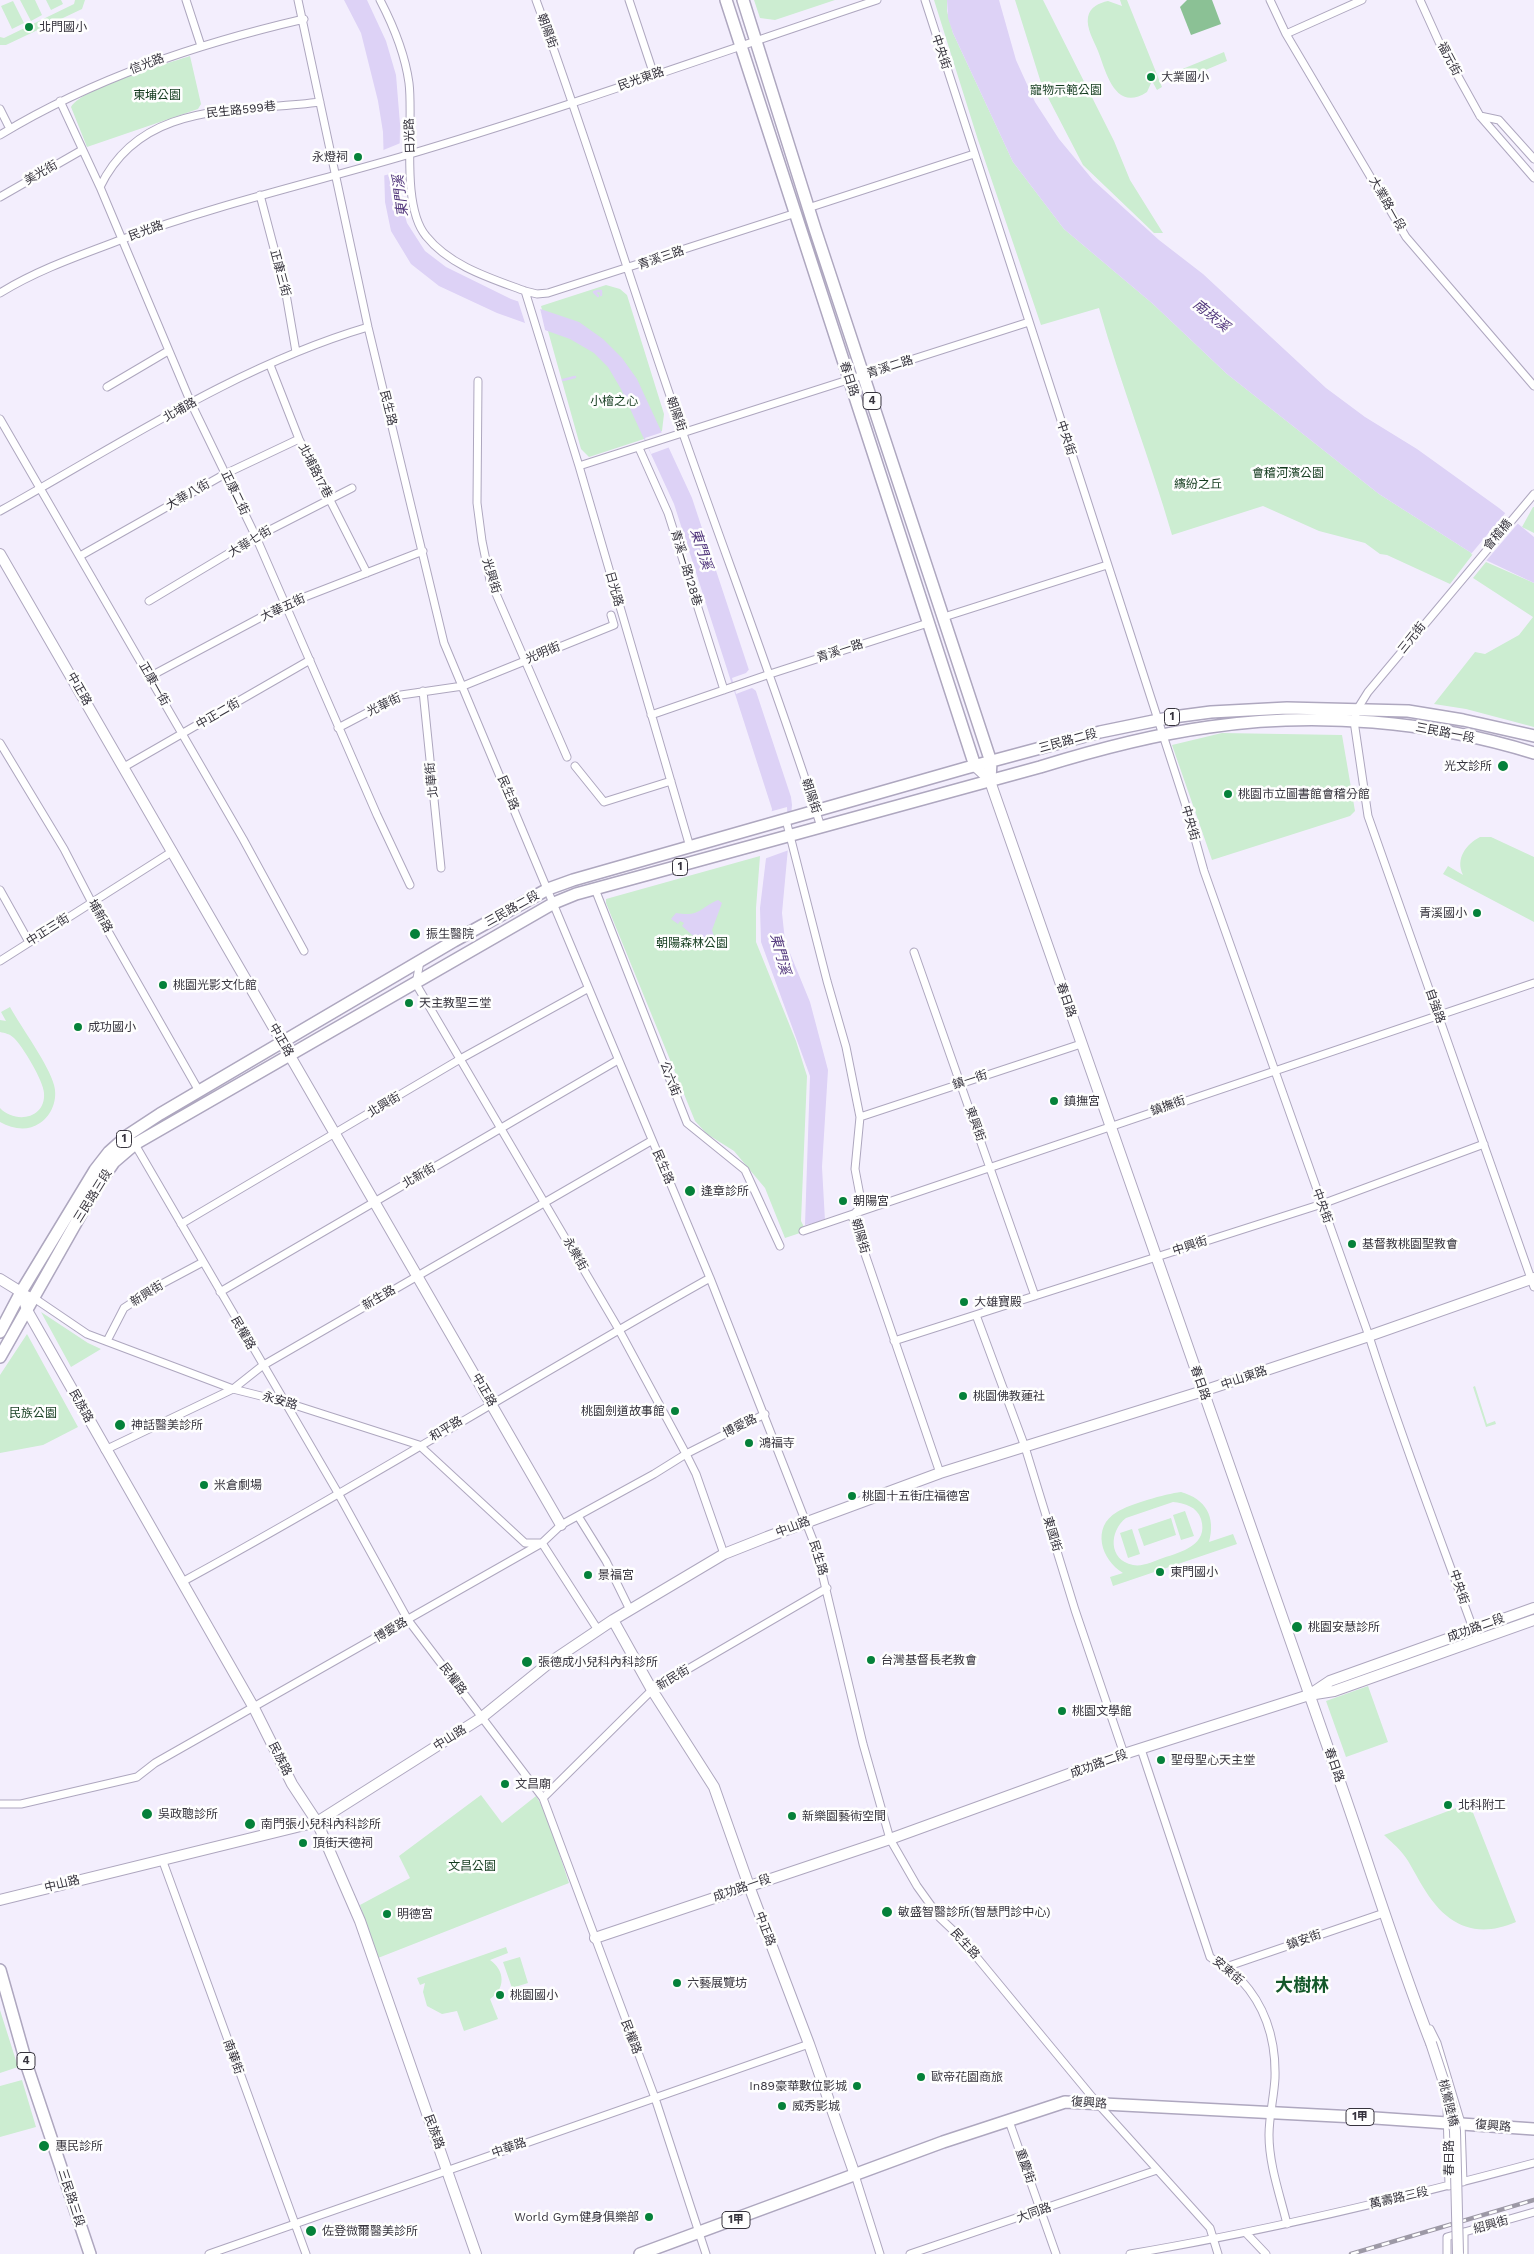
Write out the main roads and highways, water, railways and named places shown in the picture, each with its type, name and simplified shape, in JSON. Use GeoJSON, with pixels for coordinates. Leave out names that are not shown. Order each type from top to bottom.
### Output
{"type":"FeatureCollection","features":[{"type":"Feature","properties":{"kind":"main road","name":"春日路"},"geometry":{"type":"LineString","coordinates":[[726,0],[975,766]]}},
{"type":"Feature","properties":{"kind":"main road","name":"春日路"},"geometry":{"type":"LineString","coordinates":[[743,0],[808,208],[991,762],[990,780]]}},
{"type":"Feature","properties":{"kind":"main road","name":"三民路二段"},"geometry":{"type":"LineString","coordinates":[[282,1043],[420,960],[548,890],[577,878],[1100,732],[1157,720],[1211,712],[1287,708],[1358,708]]}},
{"type":"Feature","properties":{"kind":"main road","name":"三民路一段"},"geometry":{"type":"LineString","coordinates":[[1358,708],[1408,711],[1463,720],[1534,736]]}},
{"type":"Feature","properties":{"kind":"main road","name":"三民路二段"},"geometry":{"type":"LineString","coordinates":[[290,1056],[554,903],[596,889],[1102,748],[1210,726],[1259,722],[1354,721]]}},
{"type":"Feature","properties":{"kind":"main road","name":"三民路一段"},"geometry":{"type":"LineString","coordinates":[[1354,721],[1401,724],[1534,753]]}},
{"type":"Feature","properties":{"kind":"main road","name":"三民路三段"},"geometry":{"type":"LineString","coordinates":[[0,1357],[28,1312],[94,1191],[132,1140],[199,1090],[282,1043]]}},
{"type":"Feature","properties":{"kind":"main road","name":"三民路三段"},"geometry":{"type":"LineString","coordinates":[[0,1332],[21,1292],[95,1170],[109,1152],[290,1056]]}},
{"type":"Feature","properties":{"kind":"main road","name":"三民路三段"},"geometry":{"type":"LineString","coordinates":[[0,1970],[28,2069],[90,2254]]}},
{"type":"Feature","properties":{"kind":"main road","name":"復興路"},"geometry":{"type":"LineString","coordinates":[[640,2254],[855,2175],[1065,2102],[1461,2123],[1534,2129]]}},
{"type":"Feature","properties":{"kind":"water","name":"東門溪"},"geometry":{"type":"Polygon","coordinates":[[[344,0],[367,0],[386,41],[396,75],[400,124],[399,194],[407,223],[425,251],[446,267],[511,299],[579,322],[603,339],[622,358],[637,379],[692,498],[791,797],[792,805],[782,913],[785,941],[810,1002],[828,1070],[822,1167],[825,1221],[805,1225],[810,1076],[761,942],[760,908],[772,809],[674,504],[621,389],[608,367],[594,353],[570,339],[497,313],[439,286],[411,264],[391,231],[385,202],[383,132],[378,101],[361,33],[344,0]]]}},
{"type":"Feature","properties":{"kind":"water","name":"南崁溪"},"geometry":{"type":"Polygon","coordinates":[[[947,0],[999,0],[1016,60],[1035,102],[1059,139],[1093,180],[1159,240],[1203,274],[1326,388],[1365,417],[1417,449],[1499,508],[1534,537],[1534,583],[1473,554],[1379,494],[1227,374],[1153,304],[1064,229],[1013,162],[953,33],[948,18],[947,0]]]}},
{"type":"Feature","properties":{"kind":"water"},"geometry":{"type":"Polygon","coordinates":[[[718,900],[722,903],[712,930],[715,940],[700,942],[682,926],[684,923],[680,921],[678,924],[671,919],[676,913],[695,913],[718,900]]]}},
{"type":"Feature","properties":{"kind":"waterway"},"geometry":{"type":"LineString","coordinates":[[598,291],[601,291],[601,295]]}},
{"type":"Feature","properties":{"kind":"waterway"},"geometry":{"type":"LineString","coordinates":[[598,291],[594,292],[598,296]]}},
{"type":"Feature","properties":{"kind":"waterway"},"geometry":{"type":"LineString","coordinates":[[563,380],[575,377]]}},
{"type":"Feature","properties":{"kind":"railway"},"geometry":{"type":"LineString","coordinates":[[1351,2254],[1534,2200]]}},
{"type":"Feature","properties":{"kind":"place","name":"北門國小"},"geometry":{"type":"Point","coordinates":[29,27]}},
{"type":"Feature","properties":{"kind":"place","name":"大業國小"},"geometry":{"type":"Point","coordinates":[1151,77]}},
{"type":"Feature","properties":{"kind":"place","name":"永燈祠"},"geometry":{"type":"Point","coordinates":[358,157]}},
{"type":"Feature","properties":{"kind":"place","name":"光文診所"},"geometry":{"type":"Point","coordinates":[1503,766]}},
{"type":"Feature","properties":{"kind":"place","name":"桃園市立圖書館會稽分館"},"geometry":{"type":"Point","coordinates":[1228,794]}},
{"type":"Feature","properties":{"kind":"place","name":"青溪國小"},"geometry":{"type":"Point","coordinates":[1477,913]}},
{"type":"Feature","properties":{"kind":"place","name":"振生醫院"},"geometry":{"type":"Point","coordinates":[415,934]}},
{"type":"Feature","properties":{"kind":"place","name":"桃園光影文化館"},"geometry":{"type":"Point","coordinates":[163,985]}},
{"type":"Feature","properties":{"kind":"place","name":"天主教聖三堂"},"geometry":{"type":"Point","coordinates":[409,1003]}},
{"type":"Feature","properties":{"kind":"place","name":"成功國小"},"geometry":{"type":"Point","coordinates":[78,1027]}},
{"type":"Feature","properties":{"kind":"place","name":"鎮撫宮"},"geometry":{"type":"Point","coordinates":[1054,1101]}},
{"type":"Feature","properties":{"kind":"place","name":"逢章診所"},"geometry":{"type":"Point","coordinates":[690,1191]}},
{"type":"Feature","properties":{"kind":"place","name":"朝陽宮"},"geometry":{"type":"Point","coordinates":[843,1201]}},
{"type":"Feature","properties":{"kind":"place","name":"基督教桃園聖教會"},"geometry":{"type":"Point","coordinates":[1352,1244]}},
{"type":"Feature","properties":{"kind":"place","name":"大雄寶殿"},"geometry":{"type":"Point","coordinates":[964,1302]}},
{"type":"Feature","properties":{"kind":"place","name":"桃園佛教蓮社"},"geometry":{"type":"Point","coordinates":[963,1396]}},
{"type":"Feature","properties":{"kind":"place","name":"桃園劍道故事館"},"geometry":{"type":"Point","coordinates":[675,1411]}},
{"type":"Feature","properties":{"kind":"place","name":"神話醫美診所"},"geometry":{"type":"Point","coordinates":[120,1425]}},
{"type":"Feature","properties":{"kind":"place","name":"鴻福寺"},"geometry":{"type":"Point","coordinates":[749,1443]}},
{"type":"Feature","properties":{"kind":"place","name":"米倉劇場"},"geometry":{"type":"Point","coordinates":[204,1485]}},
{"type":"Feature","properties":{"kind":"place","name":"桃園十五街庄福德宮"},"geometry":{"type":"Point","coordinates":[852,1496]}},
{"type":"Feature","properties":{"kind":"place","name":"東門國小"},"geometry":{"type":"Point","coordinates":[1160,1572]}},
{"type":"Feature","properties":{"kind":"place","name":"景福宮"},"geometry":{"type":"Point","coordinates":[588,1575]}},
{"type":"Feature","properties":{"kind":"place","name":"桃園安慧診所"},"geometry":{"type":"Point","coordinates":[1297,1627]}},
{"type":"Feature","properties":{"kind":"place","name":"台灣基督長老教會"},"geometry":{"type":"Point","coordinates":[871,1660]}},
{"type":"Feature","properties":{"kind":"place","name":"張德成小兒科內科診所"},"geometry":{"type":"Point","coordinates":[527,1662]}},
{"type":"Feature","properties":{"kind":"place","name":"桃園文學館"},"geometry":{"type":"Point","coordinates":[1062,1711]}},
{"type":"Feature","properties":{"kind":"place","name":"聖母聖心天主堂"},"geometry":{"type":"Point","coordinates":[1161,1760]}},
{"type":"Feature","properties":{"kind":"place","name":"文昌廟"},"geometry":{"type":"Point","coordinates":[505,1784]}},
{"type":"Feature","properties":{"kind":"place","name":"北科附工"},"geometry":{"type":"Point","coordinates":[1448,1805]}},
{"type":"Feature","properties":{"kind":"place","name":"吳政聰診所"},"geometry":{"type":"Point","coordinates":[147,1814]}},
{"type":"Feature","properties":{"kind":"place","name":"新樂園藝術空間"},"geometry":{"type":"Point","coordinates":[792,1816]}},
{"type":"Feature","properties":{"kind":"place","name":"南門張小兒科內科診所"},"geometry":{"type":"Point","coordinates":[250,1824]}},
{"type":"Feature","properties":{"kind":"place","name":"頂街天德祠"},"geometry":{"type":"Point","coordinates":[303,1843]}},
{"type":"Feature","properties":{"kind":"place","name":"敏盛智醫診所(智慧門診中心)"},"geometry":{"type":"Point","coordinates":[887,1912]}},
{"type":"Feature","properties":{"kind":"place","name":"明德宮"},"geometry":{"type":"Point","coordinates":[387,1914]}},
{"type":"Feature","properties":{"kind":"place","name":"六藝展覽坊"},"geometry":{"type":"Point","coordinates":[677,1983]}},
{"type":"Feature","properties":{"kind":"place","name":"桃園國小"},"geometry":{"type":"Point","coordinates":[500,1995]}},
{"type":"Feature","properties":{"kind":"place","name":"歐帝花園商旅"},"geometry":{"type":"Point","coordinates":[921,2077]}},
{"type":"Feature","properties":{"kind":"place","name":"In89豪華數位影城"},"geometry":{"type":"Point","coordinates":[857,2086]}},
{"type":"Feature","properties":{"kind":"place","name":"威秀影城"},"geometry":{"type":"Point","coordinates":[782,2106]}},
{"type":"Feature","properties":{"kind":"place","name":"惠民診所"},"geometry":{"type":"Point","coordinates":[44,2146]}},
{"type":"Feature","properties":{"kind":"place","name":"World Gym健身俱樂部"},"geometry":{"type":"Point","coordinates":[649,2217]}},
{"type":"Feature","properties":{"kind":"place","name":"佐登微爾醫美診所"},"geometry":{"type":"Point","coordinates":[311,2231]}},
{"type":"Feature","properties":{"kind":"district","name":"大樹林"},"geometry":{"type":"Point","coordinates":[1302,1986]}},
{"type":"Feature","properties":{"kind":"park label","name":"寵物示範公園"},"geometry":{"type":"Point","coordinates":[1066,90]}},
{"type":"Feature","properties":{"kind":"park label","name":"東埔公園"},"geometry":{"type":"Point","coordinates":[157,95]}},
{"type":"Feature","properties":{"kind":"park label","name":"小檜之心"},"geometry":{"type":"Point","coordinates":[614,401]}},
{"type":"Feature","properties":{"kind":"park label","name":"會稽河濱公園"},"geometry":{"type":"Point","coordinates":[1288,473]}},
{"type":"Feature","properties":{"kind":"park label","name":"繽紛之丘"},"geometry":{"type":"Point","coordinates":[1198,484]}},
{"type":"Feature","properties":{"kind":"park label","name":"朝陽森林公園"},"geometry":{"type":"Point","coordinates":[692,943]}},
{"type":"Feature","properties":{"kind":"park label","name":"民族公園"},"geometry":{"type":"Point","coordinates":[33,1413]}},
{"type":"Feature","properties":{"kind":"park label","name":"文昌公園"},"geometry":{"type":"Point","coordinates":[472,1866]}}]}
